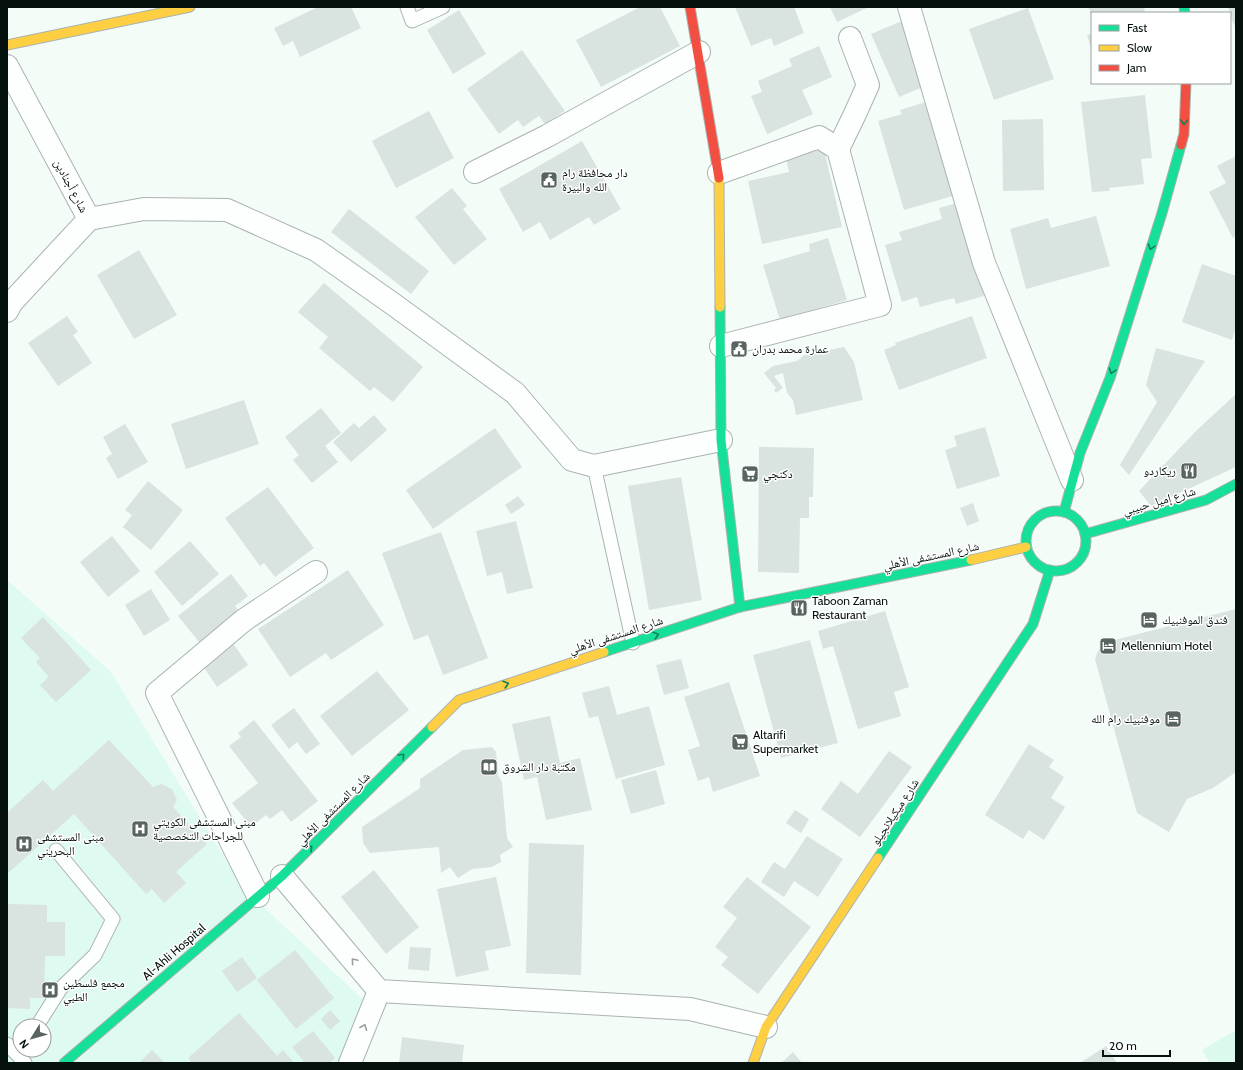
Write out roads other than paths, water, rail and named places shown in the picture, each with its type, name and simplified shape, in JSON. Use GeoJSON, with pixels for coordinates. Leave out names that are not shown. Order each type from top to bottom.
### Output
{"type":"FeatureCollection","features":[{"type":"Feature","properties":{"kind":"street"},"geometry":{"type":"LineString","coordinates":[[7,45],[190,7]]}},
{"type":"Feature","properties":{"kind":"street"},"geometry":{"type":"LineString","coordinates":[[690,7],[719,173],[721,440],[740,607]]}},
{"type":"Feature","properties":{"kind":"street"},"geometry":{"type":"LineString","coordinates":[[909,7],[984,263],[1072,480]]}},
{"type":"Feature","properties":{"kind":"street"},"geometry":{"type":"LineString","coordinates":[[721,346],[880,306],[838,149],[868,85],[850,38]]}},
{"type":"Feature","properties":{"kind":"street"},"geometry":{"type":"LineString","coordinates":[[475,172],[548,136],[699,52]]}},
{"type":"Feature","properties":{"kind":"street","name":"شارع أجنادين"},"geometry":{"type":"LineString","coordinates":[[7,66],[89,219],[12,302],[7,311]]}},
{"type":"Feature","properties":{"kind":"street"},"geometry":{"type":"LineString","coordinates":[[1064,512],[1080,453],[1110,378],[1162,213],[1184,134],[1186,84]]}},
{"type":"Feature","properties":{"kind":"street"},"geometry":{"type":"LineString","coordinates":[[719,173],[819,137],[838,149]]}},
{"type":"Feature","properties":{"kind":"street"},"geometry":{"type":"LineString","coordinates":[[89,219],[144,209],[227,210],[316,250],[515,393],[572,460],[594,466],[721,440]]}},
{"type":"Feature","properties":{"kind":"street","name":"شارع إميل حبيبي"},"geometry":{"type":"LineString","coordinates":[[1085,534],[1206,500],[1236,484]]}},
{"type":"Feature","properties":{"kind":"street"},"geometry":{"type":"LineString","coordinates":[[1046,512],[1064,512],[1072,516],[1081,524],[1085,534],[1086,546],[1081,557],[1073,566],[1062,570],[1050,570],[1040,566],[1031,558],[1026,547],[1026,535],[1031,524],[1039,516],[1046,512]]}},
{"type":"Feature","properties":{"kind":"street","name":"شارع المستشفى الأهلي"},"geometry":{"type":"LineString","coordinates":[[282,876],[459,700],[740,607],[940,567],[1026,547]]}},
{"type":"Feature","properties":{"kind":"street","name":"شارع ميكيلانجيلو"},"geometry":{"type":"LineString","coordinates":[[753,1063],[766,1027],[1033,624],[1050,570]]}},
{"type":"Feature","properties":{"kind":"street"},"geometry":{"type":"LineString","coordinates":[[258,896],[157,693],[244,620],[316,572]]}},
{"type":"Feature","properties":{"kind":"street"},"geometry":{"type":"LineString","coordinates":[[282,876],[379,991],[690,1009],[766,1027]]}},
{"type":"Feature","properties":{"kind":"street","name":"Al-Ahli Hospital"},"geometry":{"type":"LineString","coordinates":[[64,1063],[282,876]]}},
{"type":"Feature","properties":{"kind":"street"},"geometry":{"type":"LineString","coordinates":[[350,1063],[379,991]]}},
{"type":"Feature","properties":{"kind":"lane"},"geometry":{"type":"LineString","coordinates":[[407,7],[412,21],[443,7]]}},
{"type":"Feature","properties":{"kind":"lane"},"geometry":{"type":"LineString","coordinates":[[594,466],[633,643]]}},
{"type":"Feature","properties":{"kind":"lane"},"geometry":{"type":"LineString","coordinates":[[41,1018],[61,988],[95,955],[113,919],[56,850]]}},
{"type":"Feature","properties":{"kind":"lane"},"geometry":{"type":"LineString","coordinates":[[7,1044],[25,1063]]}},
{"type":"Feature","properties":{"kind":"place","name":"دار محافظة رام الله والبيرة"},"geometry":{"type":"Point","coordinates":[549,180]}},
{"type":"Feature","properties":{"kind":"place","name":"عمارة محمد بدران"},"geometry":{"type":"Point","coordinates":[739,349]}},
{"type":"Feature","properties":{"kind":"place","name":"ريكاردو"},"geometry":{"type":"Point","coordinates":[1189,471]}},
{"type":"Feature","properties":{"kind":"place","name":"دكنجي"},"geometry":{"type":"Point","coordinates":[750,474]}},
{"type":"Feature","properties":{"kind":"place","name":"Taboon Zaman Restaurant"},"geometry":{"type":"Point","coordinates":[799,608]}},
{"type":"Feature","properties":{"kind":"place","name":"فندق الموفنبيك"},"geometry":{"type":"Point","coordinates":[1149,620]}},
{"type":"Feature","properties":{"kind":"place","name":"Mellennium Hotel"},"geometry":{"type":"Point","coordinates":[1108,646]}},
{"type":"Feature","properties":{"kind":"place","name":"موفنبيك رام الله"},"geometry":{"type":"Point","coordinates":[1173,719]}},
{"type":"Feature","properties":{"kind":"place","name":"Altarifi Supermarket"},"geometry":{"type":"Point","coordinates":[740,742]}},
{"type":"Feature","properties":{"kind":"place","name":"مكتبة دار الشروق"},"geometry":{"type":"Point","coordinates":[489,767]}},
{"type":"Feature","properties":{"kind":"place","name":"مبنى المستشفى الكويتي للجراحات التخصصية"},"geometry":{"type":"Point","coordinates":[140,829]}},
{"type":"Feature","properties":{"kind":"place","name":"مبنى المستشفى البحريني"},"geometry":{"type":"Point","coordinates":[24,844]}},
{"type":"Feature","properties":{"kind":"place","name":"مجمع فلسطين الطبي"},"geometry":{"type":"Point","coordinates":[50,990]}}]}
